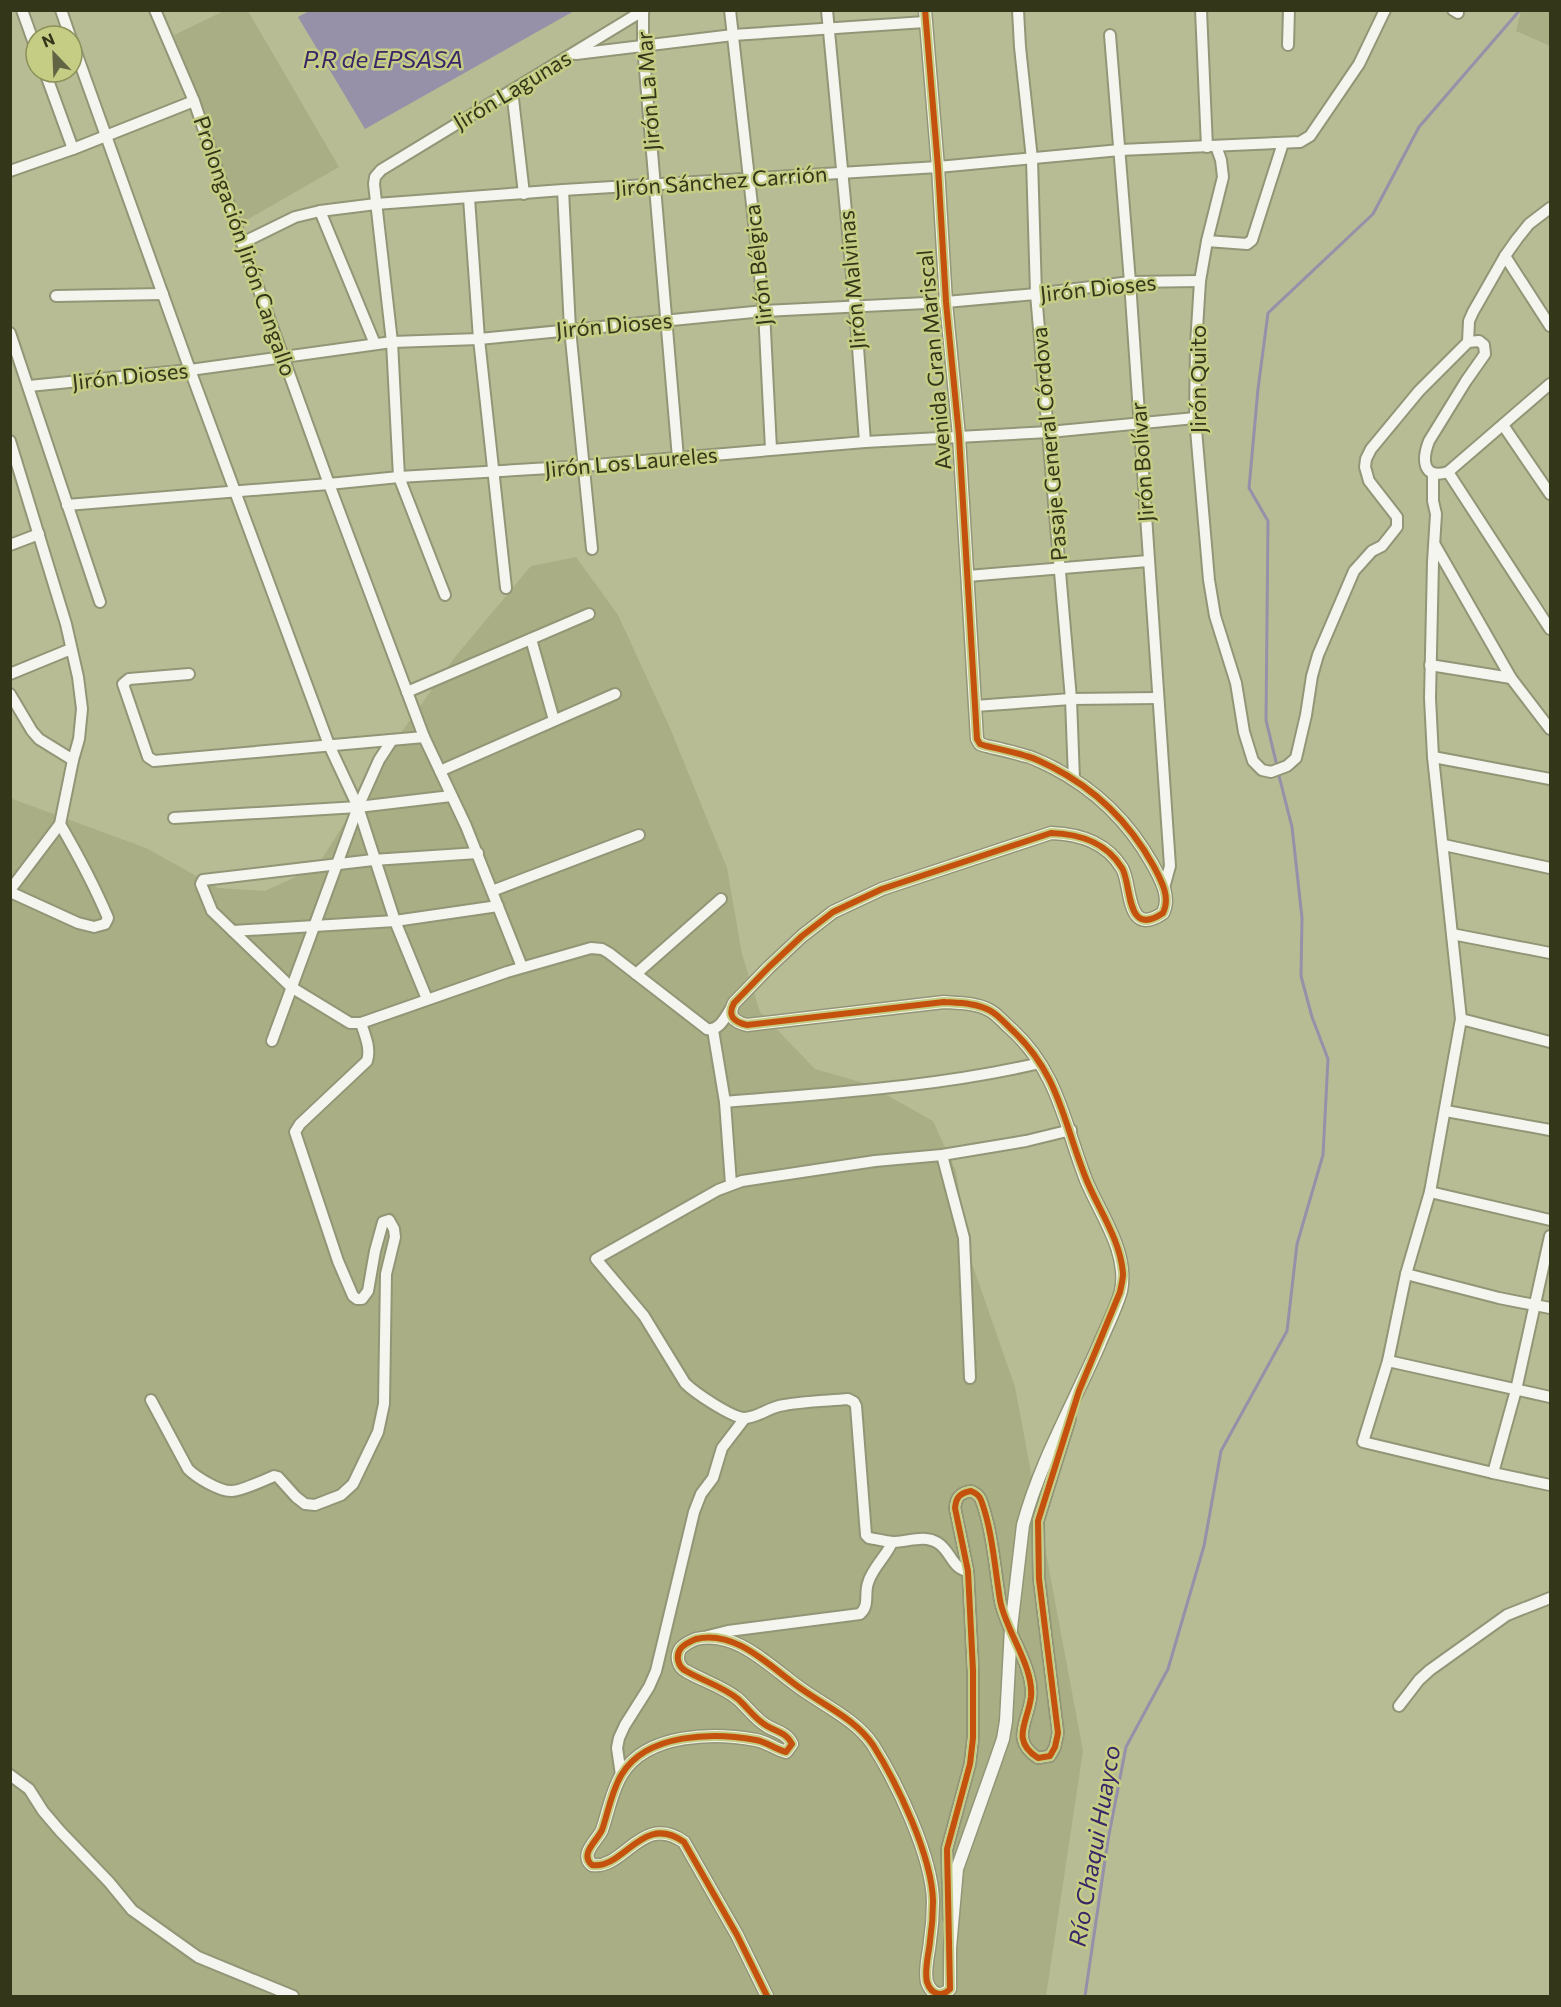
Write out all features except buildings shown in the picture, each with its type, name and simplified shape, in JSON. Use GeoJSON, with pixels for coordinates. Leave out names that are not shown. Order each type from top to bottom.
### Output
{"type":"FeatureCollection","features":[{"type":"Feature","properties":{"kind":"street","name":"Prolongación Jirón Cangallo"},"geometry":{"type":"LineString","coordinates":[[155,10],[194,101],[242,243],[329,484],[424,737],[478,853],[522,967]]}},
{"type":"Feature","properties":{"kind":"street","name":"Jirón Bélgica"},"geometry":{"type":"LineString","coordinates":[[730,10],[764,311],[771,449]]}},
{"type":"Feature","properties":{"kind":"street","name":"Jirón Malvinas"},"geometry":{"type":"LineString","coordinates":[[827,10],[866,442]]}},
{"type":"Feature","properties":{"kind":"street","name":"Pasaje General Córdova"},"geometry":{"type":"LineString","coordinates":[[1018,10],[1032,159],[1036,294],[1071,699],[1074,778]]}},
{"type":"Feature","properties":{"kind":"street","name":"Jirón Quito"},"geometry":{"type":"LineString","coordinates":[[1201,10],[1211,146],[1221,160],[1223,177],[1207,241],[1200,281],[1195,418],[1209,580],[1215,616],[1236,683],[1244,732],[1253,761],[1262,770],[1271,772],[1287,766],[1296,758],[1318,655],[1354,571],[1372,551],[1382,546],[1397,527],[1396,517],[1369,481],[1365,467],[1366,459],[1371,449],[1419,392],[1468,342]]}},
{"type":"Feature","properties":{"kind":"street"},"geometry":{"type":"LineString","coordinates":[[1288,45],[1289,10]]}},
{"type":"Feature","properties":{"kind":"street","name":"Jirón Sánchez Carrión"},"geometry":{"type":"LineString","coordinates":[[242,243],[295,217],[320,211],[376,204],[938,167],[1120,150],[1300,142],[1310,136],[1359,64],[1385,10]]}},
{"type":"Feature","properties":{"kind":"street","name":"Jirón La Mar"},"geometry":{"type":"LineString","coordinates":[[643,11],[643,46],[678,458]]}},
{"type":"Feature","properties":{"kind":"street","name":"Jirón Lagunas"},"geometry":{"type":"LineString","coordinates":[[376,204],[375,177],[381,170],[643,11]]}},
{"type":"Feature","properties":{"kind":"street"},"geometry":{"type":"LineString","coordinates":[[570,55],[732,35],[829,30],[925,16]]}},
{"type":"Feature","properties":{"kind":"street","name":"Avenida Gran Mariscal"},"geometry":{"type":"LineString","coordinates":[[925,16],[958,436],[977,740],[980,744],[1028,756],[1074,778]]}},
{"type":"Feature","properties":{"kind":"street","name":"Jirón Bolívar"},"geometry":{"type":"LineString","coordinates":[[1110,35],[1130,282],[1170,866],[1164,888]]}},
{"type":"Feature","properties":{"kind":"street"},"geometry":{"type":"LineString","coordinates":[[84,75],[190,370],[329,745],[358,807],[395,921],[427,999]]}},
{"type":"Feature","properties":{"kind":"street"},"geometry":{"type":"LineString","coordinates":[[49,84],[73,148]]}},
{"type":"Feature","properties":{"kind":"street"},"geometry":{"type":"LineString","coordinates":[[512,90],[524,194]]}},
{"type":"Feature","properties":{"kind":"street"},"geometry":{"type":"LineString","coordinates":[[10,171],[194,101]]}},
{"type":"Feature","properties":{"kind":"street"},"geometry":{"type":"LineString","coordinates":[[1207,241],[1247,244],[1252,240],[1283,143]]}},
{"type":"Feature","properties":{"kind":"street"},"geometry":{"type":"LineString","coordinates":[[563,190],[570,329],[592,549]]}},
{"type":"Feature","properties":{"kind":"street"},"geometry":{"type":"LineString","coordinates":[[468,198],[479,339],[506,588]]}},
{"type":"Feature","properties":{"kind":"street"},"geometry":{"type":"LineString","coordinates":[[376,204],[392,342],[399,477],[445,596]]}},
{"type":"Feature","properties":{"kind":"street"},"geometry":{"type":"LineString","coordinates":[[1551,208],[1529,224],[1505,256],[1473,312],[1469,321],[1468,342],[1479,341],[1484,345],[1485,354],[1429,441],[1424,462],[1427,470],[1432,474],[1448,472],[1551,384]]}},
{"type":"Feature","properties":{"kind":"street"},"geometry":{"type":"LineString","coordinates":[[320,211],[375,344]]}},
{"type":"Feature","properties":{"kind":"street"},"geometry":{"type":"LineString","coordinates":[[1505,256],[1551,326]]}},
{"type":"Feature","properties":{"kind":"street","name":"Jirón Dioses"},"geometry":{"type":"LineString","coordinates":[[28,386],[190,370],[392,342],[479,339],[764,311],[946,302],[1130,282],[1200,281]]}},
{"type":"Feature","properties":{"kind":"street"},"geometry":{"type":"LineString","coordinates":[[56,297],[163,294]]}},
{"type":"Feature","properties":{"kind":"street"},"geometry":{"type":"LineString","coordinates":[[10,333],[100,602]]}},
{"type":"Feature","properties":{"kind":"street","name":"Jirón Los Laureles"},"geometry":{"type":"LineString","coordinates":[[67,505],[399,477],[584,466],[771,449],[1049,432],[1195,418]]}},
{"type":"Feature","properties":{"kind":"street"},"geometry":{"type":"LineString","coordinates":[[1503,425],[1551,494]]}},
{"type":"Feature","properties":{"kind":"street"},"geometry":{"type":"LineString","coordinates":[[10,441],[66,624],[78,677],[82,709],[79,739],[60,824],[10,891],[78,922],[94,927],[105,924],[108,918],[105,911],[85,868],[60,824]]}},
{"type":"Feature","properties":{"kind":"street"},"geometry":{"type":"LineString","coordinates":[[1448,472],[1551,629]]}},
{"type":"Feature","properties":{"kind":"street"},"geometry":{"type":"LineString","coordinates":[[1432,474],[1436,514],[1430,664],[1433,757],[1461,1019],[1430,1192],[1406,1274],[1388,1360],[1363,1442],[1551,1485]]}},
{"type":"Feature","properties":{"kind":"street"},"geometry":{"type":"LineString","coordinates":[[10,544],[39,534]]}},
{"type":"Feature","properties":{"kind":"street"},"geometry":{"type":"LineString","coordinates":[[1435,544],[1511,678],[1551,729]]}},
{"type":"Feature","properties":{"kind":"street"},"geometry":{"type":"LineString","coordinates":[[968,576],[1148,561]]}},
{"type":"Feature","properties":{"kind":"street"},"geometry":{"type":"LineString","coordinates":[[407,692],[589,614]]}},
{"type":"Feature","properties":{"kind":"street"},"geometry":{"type":"LineString","coordinates":[[531,639],[554,720]]}},
{"type":"Feature","properties":{"kind":"street"},"geometry":{"type":"LineString","coordinates":[[10,674],[71,649]]}},
{"type":"Feature","properties":{"kind":"street"},"geometry":{"type":"LineString","coordinates":[[1430,664],[1511,678]]}},
{"type":"Feature","properties":{"kind":"street"},"geometry":{"type":"LineString","coordinates":[[189,674],[124,681],[123,684],[150,760],[424,737]]}},
{"type":"Feature","properties":{"kind":"street"},"geometry":{"type":"LineString","coordinates":[[440,771],[615,693]]}},
{"type":"Feature","properties":{"kind":"street"},"geometry":{"type":"LineString","coordinates":[[10,694],[39,739],[73,760]]}},
{"type":"Feature","properties":{"kind":"street"},"geometry":{"type":"LineString","coordinates":[[975,706],[1071,699],[1158,698]]}},
{"type":"Feature","properties":{"kind":"street"},"geometry":{"type":"LineString","coordinates":[[272,1041],[358,807],[379,760],[392,740]]}},
{"type":"Feature","properties":{"kind":"street"},"geometry":{"type":"LineString","coordinates":[[1433,757],[1551,779]]}},
{"type":"Feature","properties":{"kind":"street"},"geometry":{"type":"LineString","coordinates":[[713,1030],[769,967],[802,936],[833,912],[882,889],[1051,833],[1070,833],[1087,838],[1109,851],[1123,870],[1132,910],[1139,917],[1147,920],[1163,913],[1166,899],[1164,888],[1134,835],[1107,805],[1074,778]]}},
{"type":"Feature","properties":{"kind":"street"},"geometry":{"type":"LineString","coordinates":[[174,818],[358,807],[451,796]]}},
{"type":"Feature","properties":{"kind":"street"},"geometry":{"type":"LineString","coordinates":[[492,891],[639,835]]}},
{"type":"Feature","properties":{"kind":"street"},"geometry":{"type":"LineString","coordinates":[[1444,845],[1551,868]]}},
{"type":"Feature","properties":{"kind":"street"},"geometry":{"type":"LineString","coordinates":[[478,853],[338,863],[203,880],[201,884],[212,911],[291,987],[350,1023],[361,1023],[522,967],[591,948],[602,949],[701,1026],[713,1030]]}},
{"type":"Feature","properties":{"kind":"street"},"geometry":{"type":"LineString","coordinates":[[636,975],[722,899]]}},
{"type":"Feature","properties":{"kind":"street"},"geometry":{"type":"LineString","coordinates":[[233,931],[395,921],[498,906]]}},
{"type":"Feature","properties":{"kind":"street"},"geometry":{"type":"LineString","coordinates":[[1452,934],[1551,953]]}},
{"type":"Feature","properties":{"kind":"street"},"geometry":{"type":"LineString","coordinates":[[708,1636],[729,1641],[753,1653],[852,1722],[863,1731],[873,1745],[910,1818],[928,1867],[933,1900],[927,1982],[937,1994],[950,1993],[947,1849],[970,1764],[973,1738],[973,1671],[968,1571],[955,1508],[956,1500],[960,1494],[971,1491],[980,1498],[991,1543],[1001,1605],[1026,1670],[1031,1695],[1022,1728],[1022,1740],[1028,1751],[1038,1758],[1050,1756],[1056,1747],[1058,1733],[1039,1579],[1038,1521],[1060,1446],[1120,1292],[1123,1274],[1116,1246],[1086,1179],[1071,1130],[1053,1084],[1021,1038],[990,1010],[944,1002],[747,1025],[737,1023],[731,1017],[730,1010]]}},
{"type":"Feature","properties":{"kind":"street"},"geometry":{"type":"LineString","coordinates":[[1461,1019],[1551,1042]]}},
{"type":"Feature","properties":{"kind":"street"},"geometry":{"type":"LineString","coordinates":[[151,1400],[188,1469],[194,1475],[216,1487],[232,1491],[274,1476],[278,1477],[305,1504],[315,1505],[341,1495],[353,1484],[378,1432],[381,1420],[385,1366],[386,1274],[394,1229],[389,1220],[383,1222],[368,1291],[362,1299],[357,1299],[353,1296],[338,1261],[295,1132],[300,1124],[367,1061],[368,1046],[361,1023]]}},
{"type":"Feature","properties":{"kind":"street"},"geometry":{"type":"LineString","coordinates":[[713,1030],[725,1102],[731,1184]]}},
{"type":"Feature","properties":{"kind":"street"},"geometry":{"type":"LineString","coordinates":[[725,1102],[875,1090],[1004,1071],[1040,1063]]}},
{"type":"Feature","properties":{"kind":"street"},"geometry":{"type":"LineString","coordinates":[[1446,1111],[1551,1130]]}},
{"type":"Feature","properties":{"kind":"street"},"geometry":{"type":"LineString","coordinates":[[968,1571],[957,1567],[946,1550],[932,1540],[892,1542],[869,1538],[866,1535],[854,1401],[848,1399],[787,1405],[745,1418],[734,1415],[693,1391],[685,1383],[644,1316],[596,1259],[731,1184],[742,1181],[875,1161],[942,1155],[1026,1141],[1071,1130]]}},
{"type":"Feature","properties":{"kind":"street"},"geometry":{"type":"LineString","coordinates":[[942,1155],[964,1238],[970,1378]]}},
{"type":"Feature","properties":{"kind":"street"},"geometry":{"type":"LineString","coordinates":[[1430,1192],[1551,1220]]}},
{"type":"Feature","properties":{"kind":"street"},"geometry":{"type":"LineString","coordinates":[[1493,1473],[1516,1390],[1551,1236]]}},
{"type":"Feature","properties":{"kind":"street"},"geometry":{"type":"LineString","coordinates":[[1406,1274],[1499,1298],[1551,1308]]}},
{"type":"Feature","properties":{"kind":"street"},"geometry":{"type":"LineString","coordinates":[[1388,1360],[1551,1397]]}},
{"type":"Feature","properties":{"kind":"street"},"geometry":{"type":"LineString","coordinates":[[950,1948],[957,1869],[1003,1739],[1011,1628],[1023,1525],[1054,1439],[1080,1391]]}},
{"type":"Feature","properties":{"kind":"street"},"geometry":{"type":"LineString","coordinates":[[621,1775],[617,1748],[619,1738],[656,1671],[694,1512],[701,1494],[713,1478],[722,1448],[745,1418]]}},
{"type":"Feature","properties":{"kind":"street"},"geometry":{"type":"LineString","coordinates":[[766,1996],[737,1935],[684,1842],[676,1836],[666,1833],[658,1834],[631,1845],[609,1863],[596,1866],[589,1862],[588,1851],[601,1833],[621,1775],[638,1756],[647,1750],[666,1743],[706,1735],[758,1740],[786,1752],[792,1744],[786,1735],[768,1727],[751,1714],[738,1699],[720,1687],[682,1669],[678,1656],[681,1648],[691,1641],[728,1631],[860,1614],[867,1606],[867,1586],[872,1573],[892,1542]]}},
{"type":"Feature","properties":{"kind":"street"},"geometry":{"type":"LineString","coordinates":[[1398,1706],[1419,1680],[1507,1615],[1551,1598]]}},
{"type":"Feature","properties":{"kind":"street"},"geometry":{"type":"LineString","coordinates":[[10,1774],[28,1789],[60,1831],[109,1882],[132,1910],[198,1957],[293,1996]]}},
{"type":"Feature","properties":{"kind":"green space"},"geometry":{"type":"Polygon","coordinates":[[[224,11],[248,11],[339,167],[243,222],[174,35],[224,11]]]}},
{"type":"Feature","properties":{"kind":"green space"},"geometry":{"type":"Polygon","coordinates":[[[1521,11],[1550,11],[1550,46],[1516,31],[1521,11]]]}},
{"type":"Feature","properties":{"kind":"green space"},"geometry":{"type":"Polygon","coordinates":[[[576,557],[618,615],[670,728],[727,868],[742,954],[760,1012],[815,1069],[867,1084],[933,1121],[956,1171],[968,1252],[1015,1387],[1083,1751],[1046,1996],[11,1996],[10,798],[146,848],[218,888],[265,891],[317,867],[398,737],[455,657],[531,566],[576,557]]]}},
{"type":"Feature","properties":{"kind":"water","name":"P.R de EPSASA"},"geometry":{"type":"Polygon","coordinates":[[[311,10],[574,11],[365,129],[298,17],[311,10]]]}},
{"type":"Feature","properties":{"kind":"waterway","name":"Río Chaqui Huayco"},"geometry":{"type":"LineString","coordinates":[[1277,766],[1266,720],[1268,521],[1249,488],[1268,313],[1373,214],[1419,127],[1520,10]]}},
{"type":"Feature","properties":{"kind":"waterway","name":"Río Chaqui Huayco"},"geometry":{"type":"LineString","coordinates":[[1085,1996],[1108,1840],[1126,1747],[1168,1669],[1204,1546],[1221,1451],[1287,1331],[1297,1244],[1323,1155],[1328,1059],[1312,1017],[1301,976],[1302,918],[1292,827],[1278,772]]}},
{"type":"Feature","properties":{"kind":"cycle path"},"geometry":{"type":"LineString","coordinates":[[767,1996],[737,1935],[684,1842],[669,1835],[656,1834],[645,1837],[603,1864],[592,1865],[588,1861],[588,1852],[602,1830],[622,1774],[633,1760],[648,1750],[664,1743],[702,1736],[756,1740],[786,1752],[792,1744],[785,1735],[759,1720],[732,1694],[683,1669],[678,1661],[679,1651],[684,1645],[696,1639],[711,1637],[740,1645],[841,1714],[866,1736],[902,1799],[927,1863],[933,1901],[926,1977],[934,1992],[940,1994],[947,1992],[950,1989],[947,1849],[970,1764],[973,1738],[973,1671],[968,1571],[955,1508],[959,1496],[964,1493],[971,1491],[981,1500],[991,1536],[1003,1612],[1024,1661],[1031,1685],[1031,1697],[1023,1737],[1025,1744],[1038,1758],[1050,1756],[1058,1733],[1039,1579],[1038,1521],[1079,1391],[1120,1292],[1123,1274],[1114,1238],[1087,1181],[1050,1081],[1027,1045],[992,1012],[973,1005],[944,1002],[747,1025],[733,1018],[732,1008],[734,1003],[769,967],[802,936],[833,912],[882,889],[1051,833],[1072,835],[1091,841],[1116,859],[1125,876],[1132,906],[1142,919],[1151,919],[1163,913],[1166,901],[1162,883],[1144,849],[1122,821],[1097,796],[1052,767],[1029,757],[980,744],[977,739],[959,436],[946,302],[925,10]]}}]}
